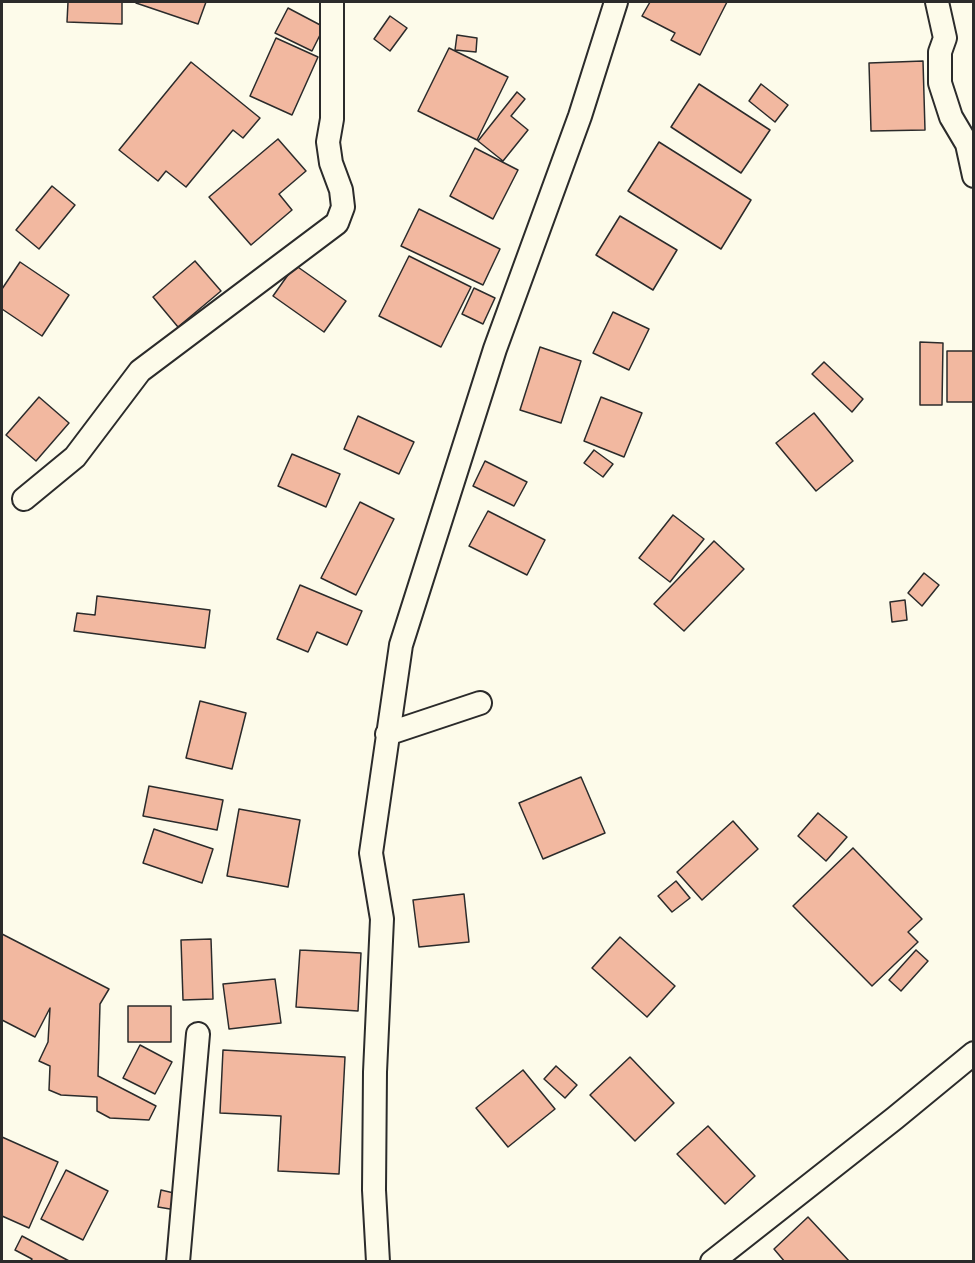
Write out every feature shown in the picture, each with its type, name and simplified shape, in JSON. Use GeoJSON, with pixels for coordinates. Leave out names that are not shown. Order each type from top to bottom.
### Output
{"type":"FeatureCollection","features":[{"type":"Feature","properties":{"kind":"street"},"geometry":{"type":"LineString","coordinates":[[24,499],[75,457],[140,371],[337,223],[343,207],[341,190],[331,163],[328,142],[332,119],[332,2]]}},
{"type":"Feature","properties":{"kind":"street"},"geometry":{"type":"LineString","coordinates":[[378,1262],[374,1190],[375,1084],[382,920],[371,853],[400,645],[495,349],[580,116],[616,2]]}},
{"type":"Feature","properties":{"kind":"street"},"geometry":{"type":"LineString","coordinates":[[938,2],[945,38],[940,52],[940,83],[951,117],[967,144],[974,176]]}},
{"type":"Feature","properties":{"kind":"street"},"geometry":{"type":"LineString","coordinates":[[387,734],[480,703]]}},
{"type":"Feature","properties":{"kind":"street"},"geometry":{"type":"LineString","coordinates":[[178,1262],[198,1034]]}},
{"type":"Feature","properties":{"kind":"street"},"geometry":{"type":"LineString","coordinates":[[712,1262],[974,1053]]}},
{"type":"Feature","properties":{"kind":"building"},"geometry":{"type":"Polygon","coordinates":[[[68,2],[122,2],[122,24],[67,22],[68,2]]]}},
{"type":"Feature","properties":{"kind":"building"},"geometry":{"type":"Polygon","coordinates":[[[136,2],[206,2],[198,24],[136,2]]]}},
{"type":"Feature","properties":{"kind":"building"},"geometry":{"type":"Polygon","coordinates":[[[650,2],[727,2],[700,55],[671,40],[675,33],[642,16],[650,2]]]}},
{"type":"Feature","properties":{"kind":"building"},"geometry":{"type":"Polygon","coordinates":[[[288,8],[324,27],[312,51],[275,33],[288,8]]]}},
{"type":"Feature","properties":{"kind":"building"},"geometry":{"type":"Polygon","coordinates":[[[390,16],[407,28],[390,51],[374,39],[390,16]]]}},
{"type":"Feature","properties":{"kind":"building"},"geometry":{"type":"Polygon","coordinates":[[[457,35],[477,38],[476,52],[455,50],[457,35]]]}},
{"type":"Feature","properties":{"kind":"building"},"geometry":{"type":"Polygon","coordinates":[[[276,38],[318,57],[292,115],[250,96],[276,38]]]}},
{"type":"Feature","properties":{"kind":"building"},"geometry":{"type":"Polygon","coordinates":[[[449,48],[508,77],[477,140],[418,111],[449,48]]]}},
{"type":"Feature","properties":{"kind":"building"},"geometry":{"type":"Polygon","coordinates":[[[923,61],[925,130],[871,131],[869,63],[923,61]]]}},
{"type":"Feature","properties":{"kind":"building"},"geometry":{"type":"Polygon","coordinates":[[[191,62],[260,118],[243,138],[233,130],[186,187],[166,171],[158,181],[119,150],[191,62]]]}},
{"type":"Feature","properties":{"kind":"building"},"geometry":{"type":"Polygon","coordinates":[[[699,84],[770,130],[741,173],[671,127],[699,84]]]}},
{"type":"Feature","properties":{"kind":"building"},"geometry":{"type":"Polygon","coordinates":[[[761,84],[788,105],[775,122],[749,101],[761,84]]]}},
{"type":"Feature","properties":{"kind":"building"},"geometry":{"type":"Polygon","coordinates":[[[517,92],[525,99],[511,116],[528,130],[503,161],[478,141],[517,92]]]}},
{"type":"Feature","properties":{"kind":"building"},"geometry":{"type":"Polygon","coordinates":[[[278,139],[306,171],[279,194],[292,210],[251,245],[209,197],[278,139]]]}},
{"type":"Feature","properties":{"kind":"building"},"geometry":{"type":"Polygon","coordinates":[[[659,142],[751,200],[721,249],[628,191],[659,142]]]}},
{"type":"Feature","properties":{"kind":"building"},"geometry":{"type":"Polygon","coordinates":[[[475,148],[518,170],[493,219],[450,196],[475,148]]]}},
{"type":"Feature","properties":{"kind":"building"},"geometry":{"type":"Polygon","coordinates":[[[52,186],[75,205],[39,249],[16,230],[52,186]]]}},
{"type":"Feature","properties":{"kind":"building"},"geometry":{"type":"Polygon","coordinates":[[[419,209],[500,249],[483,285],[401,246],[419,209]]]}},
{"type":"Feature","properties":{"kind":"building"},"geometry":{"type":"Polygon","coordinates":[[[620,216],[677,250],[653,290],[596,255],[620,216]]]}},
{"type":"Feature","properties":{"kind":"building"},"geometry":{"type":"Polygon","coordinates":[[[409,256],[471,287],[441,347],[379,316],[409,256]]]}},
{"type":"Feature","properties":{"kind":"building"},"geometry":{"type":"Polygon","coordinates":[[[195,261],[221,291],[178,327],[153,297],[195,261]]]}},
{"type":"Feature","properties":{"kind":"building"},"geometry":{"type":"Polygon","coordinates":[[[20,262],[69,295],[42,336],[2,309],[2,289],[20,262]]]}},
{"type":"Feature","properties":{"kind":"building"},"geometry":{"type":"Polygon","coordinates":[[[295,265],[346,301],[324,332],[273,296],[295,265]]]}},
{"type":"Feature","properties":{"kind":"building"},"geometry":{"type":"Polygon","coordinates":[[[474,288],[495,298],[483,324],[462,314],[474,288]]]}},
{"type":"Feature","properties":{"kind":"building"},"geometry":{"type":"Polygon","coordinates":[[[613,312],[649,329],[629,370],[593,353],[613,312]]]}},
{"type":"Feature","properties":{"kind":"building"},"geometry":{"type":"Polygon","coordinates":[[[920,342],[943,343],[942,405],[920,405],[920,342]]]}},
{"type":"Feature","properties":{"kind":"building"},"geometry":{"type":"Polygon","coordinates":[[[540,347],[581,361],[561,423],[520,410],[540,347]]]}},
{"type":"Feature","properties":{"kind":"building"},"geometry":{"type":"Polygon","coordinates":[[[947,351],[974,351],[974,402],[947,402],[947,351]]]}},
{"type":"Feature","properties":{"kind":"building"},"geometry":{"type":"Polygon","coordinates":[[[824,362],[863,399],[852,412],[812,374],[824,362]]]}},
{"type":"Feature","properties":{"kind":"building"},"geometry":{"type":"Polygon","coordinates":[[[39,397],[69,423],[36,461],[6,435],[39,397]]]}},
{"type":"Feature","properties":{"kind":"building"},"geometry":{"type":"Polygon","coordinates":[[[601,397],[642,413],[624,457],[584,441],[601,397]]]}},
{"type":"Feature","properties":{"kind":"building"},"geometry":{"type":"Polygon","coordinates":[[[814,413],[853,461],[816,491],[776,443],[814,413]]]}},
{"type":"Feature","properties":{"kind":"building"},"geometry":{"type":"Polygon","coordinates":[[[358,416],[414,442],[399,474],[344,449],[358,416]]]}},
{"type":"Feature","properties":{"kind":"building"},"geometry":{"type":"Polygon","coordinates":[[[594,450],[613,464],[603,477],[584,463],[594,450]]]}},
{"type":"Feature","properties":{"kind":"building"},"geometry":{"type":"Polygon","coordinates":[[[292,454],[340,474],[326,507],[278,486],[292,454]]]}},
{"type":"Feature","properties":{"kind":"building"},"geometry":{"type":"Polygon","coordinates":[[[485,461],[527,482],[514,506],[473,486],[485,461]]]}},
{"type":"Feature","properties":{"kind":"building"},"geometry":{"type":"Polygon","coordinates":[[[360,502],[394,519],[356,595],[321,578],[360,502]]]}},
{"type":"Feature","properties":{"kind":"building"},"geometry":{"type":"Polygon","coordinates":[[[488,511],[545,540],[527,575],[469,546],[488,511]]]}},
{"type":"Feature","properties":{"kind":"building"},"geometry":{"type":"Polygon","coordinates":[[[673,515],[704,539],[670,582],[639,558],[673,515]]]}},
{"type":"Feature","properties":{"kind":"building"},"geometry":{"type":"Polygon","coordinates":[[[714,541],[744,569],[684,631],[654,604],[714,541]]]}},
{"type":"Feature","properties":{"kind":"building"},"geometry":{"type":"Polygon","coordinates":[[[924,573],[939,585],[922,606],[908,593],[924,573]]]}},
{"type":"Feature","properties":{"kind":"building"},"geometry":{"type":"Polygon","coordinates":[[[300,585],[362,611],[347,645],[317,632],[308,652],[277,639],[300,585]]]}},
{"type":"Feature","properties":{"kind":"building"},"geometry":{"type":"Polygon","coordinates":[[[97,596],[210,610],[205,648],[74,631],[77,613],[95,615],[97,596]]]}},
{"type":"Feature","properties":{"kind":"building"},"geometry":{"type":"Polygon","coordinates":[[[905,600],[907,620],[892,622],[890,602],[905,600]]]}},
{"type":"Feature","properties":{"kind":"building"},"geometry":{"type":"Polygon","coordinates":[[[200,701],[246,713],[232,769],[186,758],[200,701]]]}},
{"type":"Feature","properties":{"kind":"building"},"geometry":{"type":"Polygon","coordinates":[[[581,777],[605,833],[543,859],[519,803],[581,777]]]}},
{"type":"Feature","properties":{"kind":"building"},"geometry":{"type":"Polygon","coordinates":[[[149,786],[223,800],[217,830],[143,816],[149,786]]]}},
{"type":"Feature","properties":{"kind":"building"},"geometry":{"type":"Polygon","coordinates":[[[239,809],[300,820],[288,887],[227,876],[239,809]]]}},
{"type":"Feature","properties":{"kind":"building"},"geometry":{"type":"Polygon","coordinates":[[[818,813],[847,837],[826,861],[798,836],[818,813]]]}},
{"type":"Feature","properties":{"kind":"building"},"geometry":{"type":"Polygon","coordinates":[[[733,821],[758,849],[702,900],[677,872],[733,821]]]}},
{"type":"Feature","properties":{"kind":"building"},"geometry":{"type":"Polygon","coordinates":[[[154,829],[213,849],[202,883],[143,863],[154,829]]]}},
{"type":"Feature","properties":{"kind":"building"},"geometry":{"type":"Polygon","coordinates":[[[853,848],[922,919],[908,932],[918,942],[872,986],[793,906],[853,848]]]}},
{"type":"Feature","properties":{"kind":"building"},"geometry":{"type":"Polygon","coordinates":[[[676,881],[690,898],[672,912],[658,896],[676,881]]]}},
{"type":"Feature","properties":{"kind":"building"},"geometry":{"type":"Polygon","coordinates":[[[464,894],[469,942],[419,947],[413,900],[464,894]]]}},
{"type":"Feature","properties":{"kind":"building"},"geometry":{"type":"Polygon","coordinates":[[[2,934],[109,989],[100,1004],[98,1076],[156,1106],[149,1120],[110,1118],[97,1111],[97,1097],[61,1095],[49,1090],[50,1066],[39,1061],[48,1042],[50,1008],[35,1037],[2,1020],[2,934]]]}},
{"type":"Feature","properties":{"kind":"building"},"geometry":{"type":"Polygon","coordinates":[[[620,937],[675,986],[647,1017],[592,968],[620,937]]]}},
{"type":"Feature","properties":{"kind":"building"},"geometry":{"type":"Polygon","coordinates":[[[211,939],[213,999],[183,1000],[181,940],[211,939]]]}},
{"type":"Feature","properties":{"kind":"building"},"geometry":{"type":"Polygon","coordinates":[[[300,950],[361,953],[358,1011],[296,1007],[300,950]]]}},
{"type":"Feature","properties":{"kind":"building"},"geometry":{"type":"Polygon","coordinates":[[[916,950],[928,961],[901,991],[889,980],[916,950]]]}},
{"type":"Feature","properties":{"kind":"building"},"geometry":{"type":"Polygon","coordinates":[[[275,979],[281,1023],[229,1029],[223,984],[275,979]]]}},
{"type":"Feature","properties":{"kind":"building"},"geometry":{"type":"Polygon","coordinates":[[[128,1006],[171,1006],[171,1042],[128,1042],[128,1006]]]}},
{"type":"Feature","properties":{"kind":"building"},"geometry":{"type":"Polygon","coordinates":[[[140,1045],[172,1062],[155,1094],[123,1078],[140,1045]]]}},
{"type":"Feature","properties":{"kind":"building"},"geometry":{"type":"Polygon","coordinates":[[[223,1050],[345,1057],[339,1174],[278,1171],[281,1116],[220,1113],[223,1050]]]}},
{"type":"Feature","properties":{"kind":"building"},"geometry":{"type":"Polygon","coordinates":[[[630,1057],[674,1103],[635,1141],[590,1095],[630,1057]]]}},
{"type":"Feature","properties":{"kind":"building"},"geometry":{"type":"Polygon","coordinates":[[[556,1066],[577,1085],[565,1098],[544,1079],[556,1066]]]}},
{"type":"Feature","properties":{"kind":"building"},"geometry":{"type":"Polygon","coordinates":[[[523,1070],[555,1109],[508,1147],[476,1108],[523,1070]]]}},
{"type":"Feature","properties":{"kind":"building"},"geometry":{"type":"Polygon","coordinates":[[[708,1126],[755,1176],[725,1204],[677,1154],[708,1126]]]}},
{"type":"Feature","properties":{"kind":"building"},"geometry":{"type":"Polygon","coordinates":[[[2,1137],[58,1162],[29,1228],[2,1216],[2,1137]]]}},
{"type":"Feature","properties":{"kind":"building"},"geometry":{"type":"Polygon","coordinates":[[[66,1170],[108,1191],[83,1240],[41,1219],[66,1170]]]}},
{"type":"Feature","properties":{"kind":"building"},"geometry":{"type":"Polygon","coordinates":[[[161,1190],[178,1194],[176,1210],[158,1207],[161,1190]]]}},
{"type":"Feature","properties":{"kind":"building"},"geometry":{"type":"Polygon","coordinates":[[[808,1217],[850,1262],[785,1262],[774,1249],[808,1217]]]}},
{"type":"Feature","properties":{"kind":"building"},"geometry":{"type":"Polygon","coordinates":[[[22,1236],[71,1262],[30,1262],[32,1259],[15,1250],[22,1236]]]}}]}
